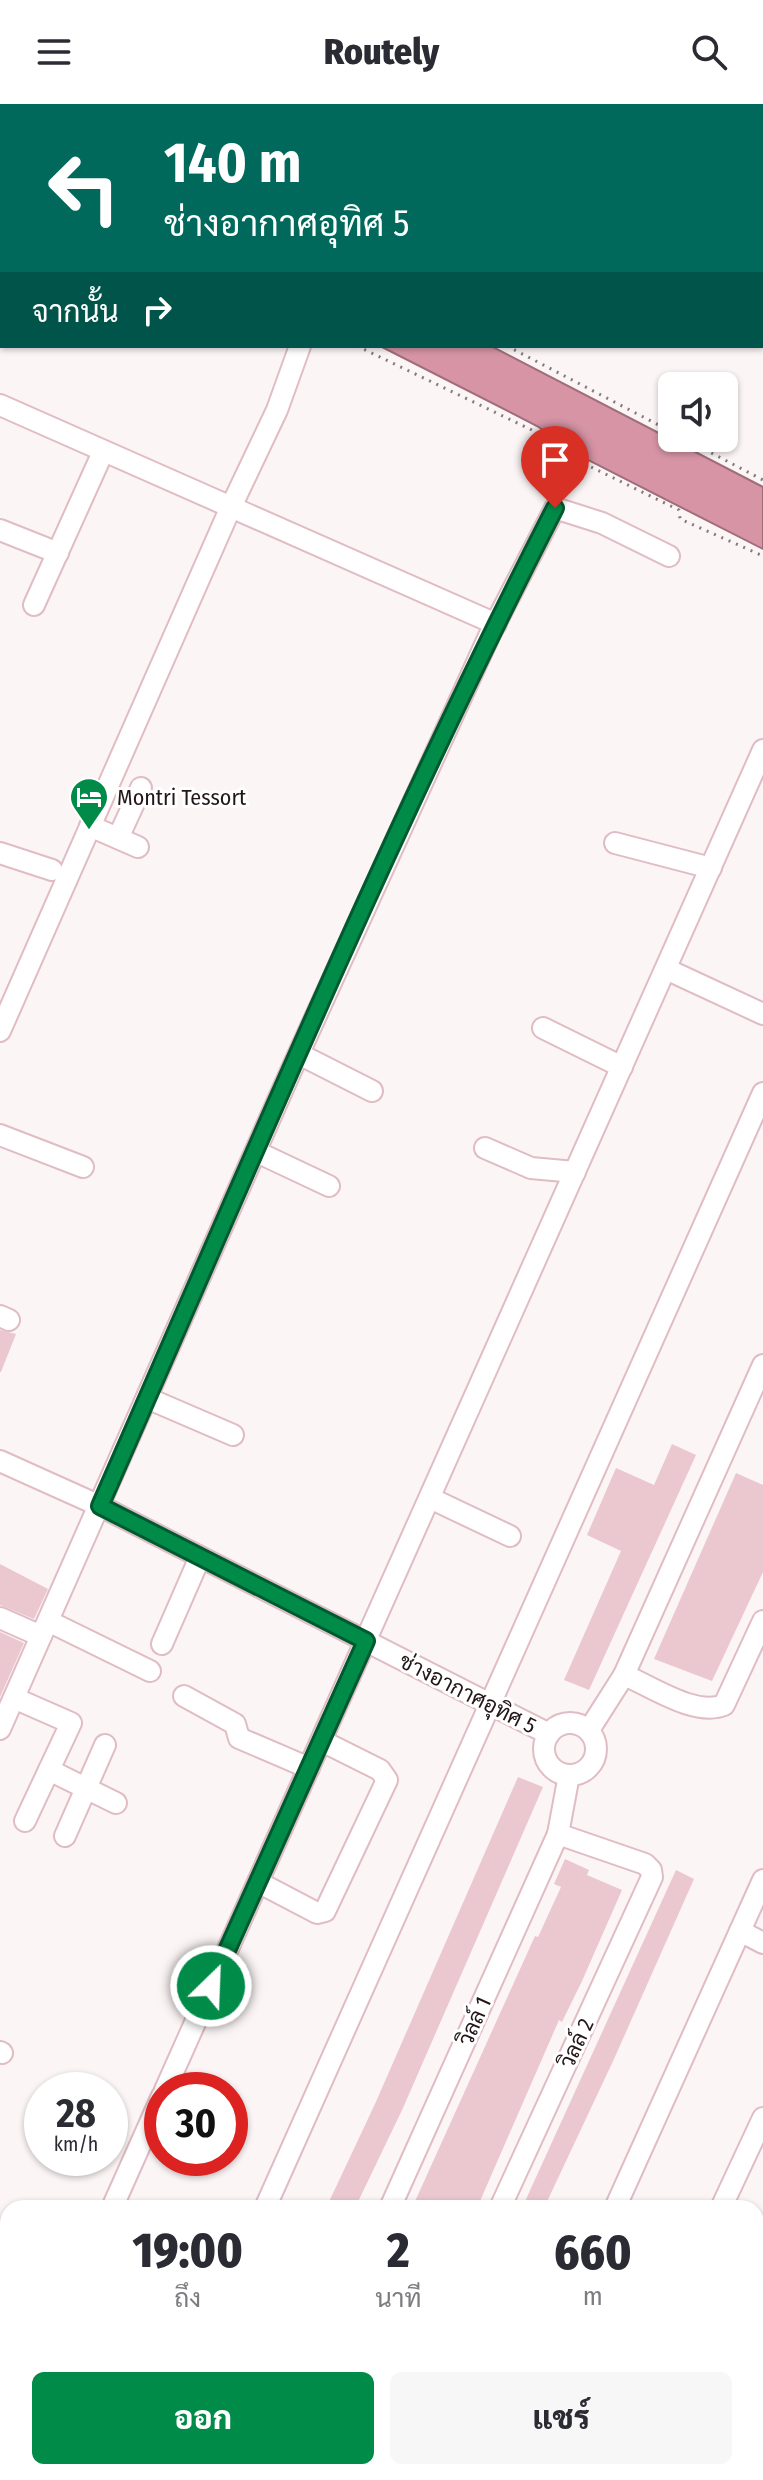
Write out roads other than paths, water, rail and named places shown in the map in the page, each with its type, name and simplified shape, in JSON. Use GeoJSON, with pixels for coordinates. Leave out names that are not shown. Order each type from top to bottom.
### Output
{"type":"FeatureCollection","features":[{"type":"Feature","properties":{"kind":"street"},"geometry":{"type":"LineString","coordinates":[[0,1031],[230,509],[277,410],[299,348]]}},
{"type":"Feature","properties":{"kind":"street"},"geometry":{"type":"LineString","coordinates":[[0,405],[496,624]]}},
{"type":"Feature","properties":{"kind":"street"},"geometry":{"type":"LineString","coordinates":[[34,605],[103,452]]}},
{"type":"Feature","properties":{"kind":"street"},"geometry":{"type":"LineString","coordinates":[[25,1821],[71,1723],[5,1713],[100,1506],[299,1054],[496,624],[555,508],[602,523],[669,556]]}},
{"type":"Feature","properties":{"kind":"street"},"geometry":{"type":"LineString","coordinates":[[0,530],[58,553]]}},
{"type":"Feature","properties":{"kind":"street"},"geometry":{"type":"LineString","coordinates":[[173,2072],[761,759]]}},
{"type":"Feature","properties":{"kind":"street"},"geometry":{"type":"LineString","coordinates":[[118,838],[141,788]]}},
{"type":"Feature","properties":{"kind":"street"},"geometry":{"type":"LineString","coordinates":[[90,826],[138,847]]}},
{"type":"Feature","properties":{"kind":"street"},"geometry":{"type":"LineString","coordinates":[[615,843],[711,868]]}},
{"type":"Feature","properties":{"kind":"street"},"geometry":{"type":"LineString","coordinates":[[0,853],[52,870]]}},
{"type":"Feature","properties":{"kind":"street"},"geometry":{"type":"LineString","coordinates":[[666,969],[763,1014]]}},
{"type":"Feature","properties":{"kind":"street"},"geometry":{"type":"LineString","coordinates":[[543,1028],[622,1067]]}},
{"type":"Feature","properties":{"kind":"street"},"geometry":{"type":"LineString","coordinates":[[299,1054],[372,1091]]}},
{"type":"Feature","properties":{"kind":"street"},"geometry":{"type":"LineString","coordinates":[[269,2200],[763,1093]]}},
{"type":"Feature","properties":{"kind":"street"},"geometry":{"type":"LineString","coordinates":[[0,1135],[83,1167]]}},
{"type":"Feature","properties":{"kind":"street"},"geometry":{"type":"LineString","coordinates":[[485,1148],[531,1168],[575,1172]]}},
{"type":"Feature","properties":{"kind":"street"},"geometry":{"type":"LineString","coordinates":[[257,1152],[329,1186]]}},
{"type":"Feature","properties":{"kind":"street"},"geometry":{"type":"LineString","coordinates":[[589,1730],[624,1675],[763,1365]]}},
{"type":"Feature","properties":{"kind":"street"},"geometry":{"type":"LineString","coordinates":[[147,1398],[233,1435]]}},
{"type":"Feature","properties":{"kind":"street","name":"ช่างอากาศอุทิศ 5"},"geometry":{"type":"LineString","coordinates":[[0,1461],[100,1506],[549,1734]]}},
{"type":"Feature","properties":{"kind":"street"},"geometry":{"type":"LineString","coordinates":[[430,1498],[510,1536]]}},
{"type":"Feature","properties":{"kind":"street"},"geometry":{"type":"LineString","coordinates":[[162,1644],[200,1557]]}},
{"type":"Feature","properties":{"kind":"street"},"geometry":{"type":"LineString","coordinates":[[0,1618],[45,1629],[150,1671]]}},
{"type":"Feature","properties":{"kind":"street"},"geometry":{"type":"LineString","coordinates":[[624,1675],[699,1708],[714,1709],[724,1705],[763,1621]]}},
{"type":"Feature","properties":{"kind":"street"},"geometry":{"type":"LineString","coordinates":[[184,1696],[235,1724],[239,1738],[309,1768]]}},
{"type":"Feature","properties":{"kind":"street"},"geometry":{"type":"LineString","coordinates":[[564,1723],[582,1725],[589,1730],[597,1749],[594,1760],[580,1774],[569,1775],[552,1768],[547,1761],[545,1742],[549,1734],[564,1723]]}},
{"type":"Feature","properties":{"kind":"street"},"geometry":{"type":"LineString","coordinates":[[258,1882],[317,1913],[325,1911],[387,1780],[380,1770],[322,1741]]}},
{"type":"Feature","properties":{"kind":"street"},"geometry":{"type":"LineString","coordinates":[[65,1836],[105,1745]]}},
{"type":"Feature","properties":{"kind":"street"},"geometry":{"type":"LineString","coordinates":[[49,1770],[116,1803]]}},
{"type":"Feature","properties":{"kind":"street","name":"วิลล์ 1"},"geometry":{"type":"LineString","coordinates":[[394,2200],[558,1834],[569,1775]]}},
{"type":"Feature","properties":{"kind":"street","name":"วิลล์ 2"},"geometry":{"type":"LineString","coordinates":[[504,2200],[652,1877],[651,1870],[645,1864],[558,1834]]}},
{"type":"Feature","properties":{"kind":"street"},"geometry":{"type":"LineString","coordinates":[[619,2200],[763,1880]]}},
{"type":"Feature","properties":{"kind":"street"},"geometry":{"type":"LineString","coordinates":[[740,1931],[763,1943]]}},
{"type":"Feature","properties":{"kind":"street"},"geometry":{"type":"LineString","coordinates":[[725,2200],[763,2118]]}},
{"type":"Feature","properties":{"kind":"street"},"geometry":{"type":"LineString","coordinates":[[116,2200],[144,2136]]}},
{"type":"Feature","properties":{"kind":"place","name":"Montri Tessort"},"geometry":{"type":"Point","coordinates":[89,831]}}]}
